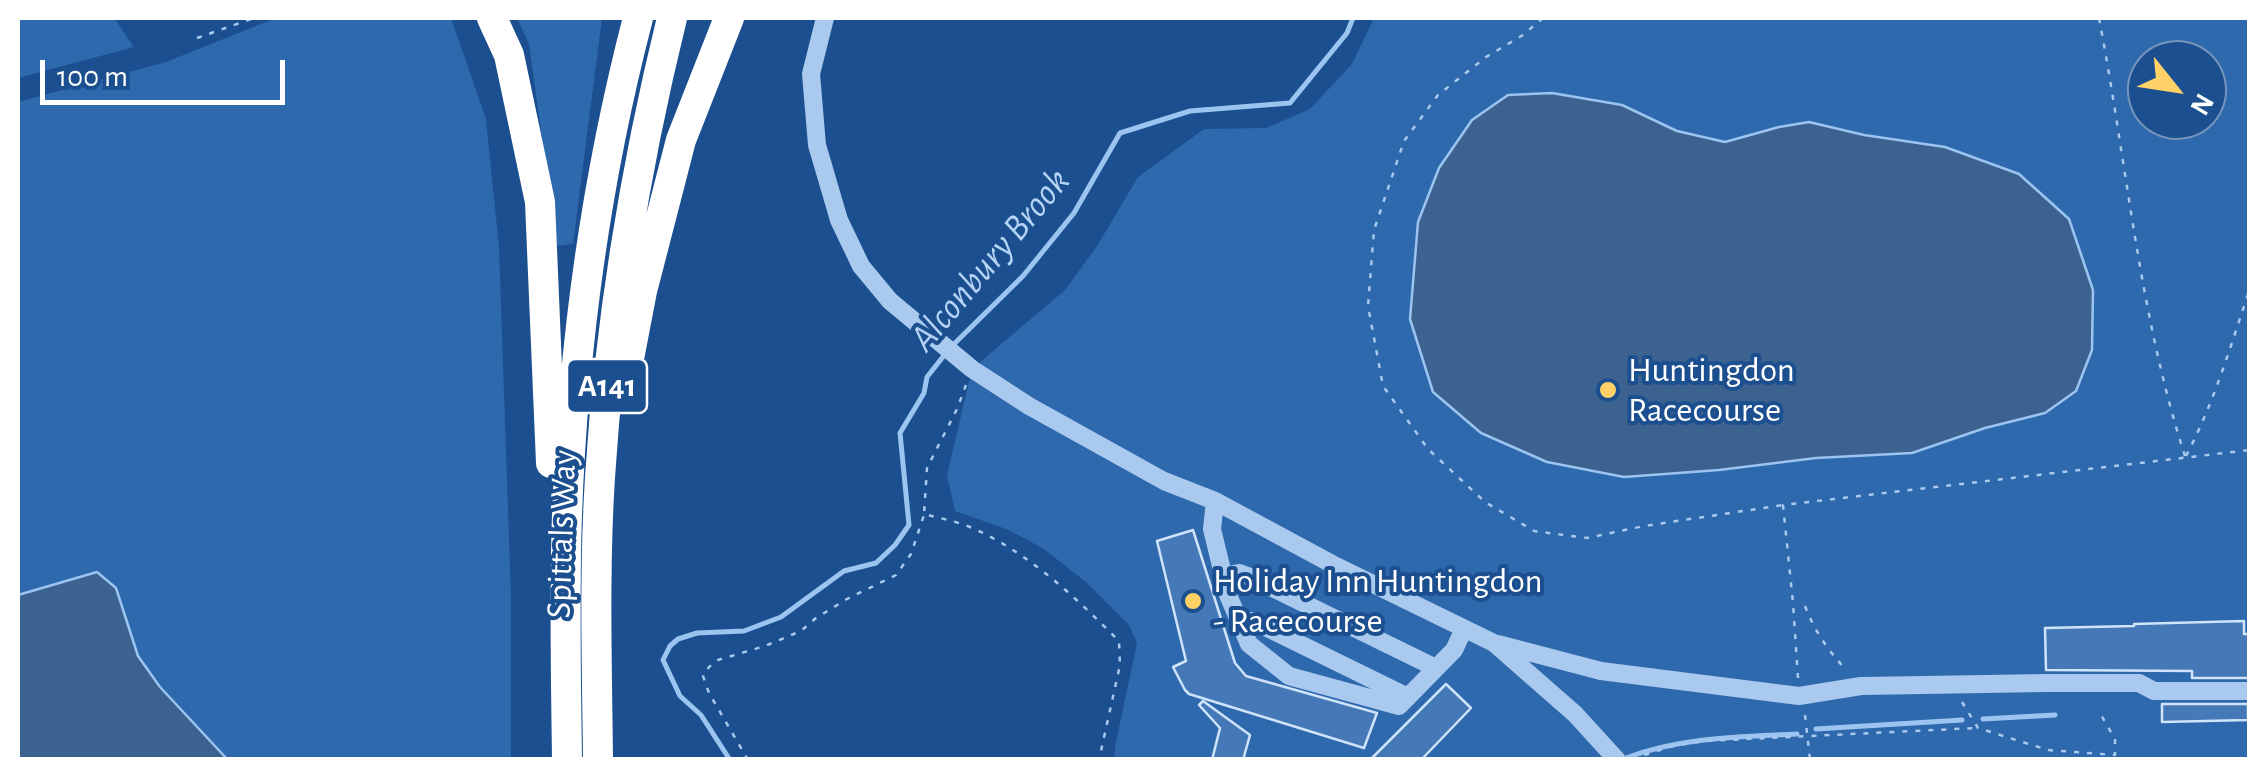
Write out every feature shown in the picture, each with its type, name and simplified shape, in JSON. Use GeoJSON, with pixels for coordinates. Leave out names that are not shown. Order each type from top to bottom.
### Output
{"type":"FeatureCollection","features":[{"type":"Feature","properties":{"kind":"highway"},"geometry":{"type":"LineString","coordinates":[[492,18],[509,55],[540,202],[551,426],[552,569],[566,675]]}},
{"type":"Feature","properties":{"kind":"highway","name":"Spittals Way"},"geometry":{"type":"LineString","coordinates":[[566,760],[567,514],[579,352],[601,192],[638,18]]}},
{"type":"Feature","properties":{"kind":"highway","name":"Spittals Way"},"geometry":{"type":"LineString","coordinates":[[598,760],[596,595],[600,479],[616,312],[639,165],[672,18]]}},
{"type":"Feature","properties":{"kind":"highway"},"geometry":{"type":"LineString","coordinates":[[596,595],[623,388],[642,291],[680,140],[730,18]]}},
{"type":"Feature","properties":{"kind":"lane"},"geometry":{"type":"LineString","coordinates":[[825,18],[811,74],[817,145],[839,220],[861,266],[890,301],[972,369],[1029,406],[1164,481],[1215,502],[1464,629],[1494,643],[1601,671],[1799,696],[1861,686],[2138,683],[2154,691],[2250,690]]}},
{"type":"Feature","properties":{"kind":"lane"},"geometry":{"type":"LineString","coordinates":[[1215,502],[1212,529],[1239,621],[1249,644],[1289,676],[1400,706],[1454,650],[1464,629]]}},
{"type":"Feature","properties":{"kind":"lane"},"geometry":{"type":"LineString","coordinates":[[1224,576],[1250,576],[1436,668]]}},
{"type":"Feature","properties":{"kind":"lane"},"geometry":{"type":"LineString","coordinates":[[1239,621],[1252,621],[1408,697]]}},
{"type":"Feature","properties":{"kind":"lane"},"geometry":{"type":"LineString","coordinates":[[1494,643],[1574,714],[1617,760]]}},
{"type":"Feature","properties":{"kind":"path"},"geometry":{"type":"LineString","coordinates":[[197,38],[254,18]]}},
{"type":"Feature","properties":{"kind":"path"},"geometry":{"type":"LineString","coordinates":[[1543,18],[1438,95],[1404,141],[1374,230],[1368,306],[1383,386],[1428,449],[1485,502],[1534,531],[1587,538],[1782,505],[2250,450]]}},
{"type":"Feature","properties":{"kind":"path"},"geometry":{"type":"LineString","coordinates":[[2099,18],[2136,248],[2170,410],[2185,458]]}},
{"type":"Feature","properties":{"kind":"path"},"geometry":{"type":"LineString","coordinates":[[2185,458],[2226,362],[2250,288]]}},
{"type":"Feature","properties":{"kind":"path"},"geometry":{"type":"LineString","coordinates":[[748,760],[709,694],[703,676],[725,657],[801,631],[847,599],[896,575],[911,554],[924,514],[927,468],[957,410],[972,369]]}},
{"type":"Feature","properties":{"kind":"path"},"geometry":{"type":"LineString","coordinates":[[1782,505],[1794,603],[1799,696],[1805,713],[1810,760]]}},
{"type":"Feature","properties":{"kind":"path"},"geometry":{"type":"LineString","coordinates":[[924,514],[967,526],[1021,554],[1064,588],[1119,641],[1120,665],[1099,760]]}},
{"type":"Feature","properties":{"kind":"path"},"geometry":{"type":"LineString","coordinates":[[1805,606],[1826,648],[1861,686]]}},
{"type":"Feature","properties":{"kind":"path"},"geometry":{"type":"LineString","coordinates":[[1956,698],[1978,728]]}},
{"type":"Feature","properties":{"kind":"path"},"geometry":{"type":"LineString","coordinates":[[1632,760],[1648,752],[1705,740],[1978,728],[2048,750],[2115,755],[2115,740],[2102,715]]}},
{"type":"Feature","properties":{"kind":"shaded area"},"geometry":{"type":"Polygon","coordinates":[[[18,18],[114,18],[134,47],[18,78],[18,18]]]}},
{"type":"Feature","properties":{"kind":"shaded area"},"geometry":{"type":"Polygon","coordinates":[[[276,18],[451,18],[486,119],[499,247],[511,597],[511,759],[227,759],[160,687],[138,656],[116,588],[98,572],[18,595],[18,102],[166,62],[276,18]]]}},
{"type":"Feature","properties":{"kind":"shaded area"},"geometry":{"type":"Polygon","coordinates":[[[517,18],[602,18],[573,244],[557,246],[529,44],[517,18]]]}},
{"type":"Feature","properties":{"kind":"shaded area","name":"Huntingdon Racecourse"},"geometry":{"type":"Polygon","coordinates":[[[1374,18],[2249,18],[2249,759],[1114,759],[1137,643],[1129,625],[1087,583],[1044,549],[1009,530],[955,511],[947,475],[972,369],[1065,290],[1097,246],[1138,177],[1204,129],[1266,128],[1310,109],[1352,64],[1374,18]]]}},
{"type":"Feature","properties":{"kind":"shaded area"},"geometry":{"type":"Polygon","coordinates":[[[1552,93],[1622,105],[1677,131],[1725,142],[1809,122],[1945,147],[2019,174],[2069,219],[2093,290],[2092,350],[2076,391],[2045,413],[1912,453],[1624,477],[1547,462],[1481,433],[1433,392],[1410,319],[1418,222],[1439,168],[1472,120],[1508,95],[1552,93]]]}},
{"type":"Feature","properties":{"kind":"shaded area"},"geometry":{"type":"Polygon","coordinates":[[[97,572],[116,588],[138,656],[160,687],[227,759],[18,759],[18,595],[97,572]]]}},
{"type":"Feature","properties":{"kind":"building","name":"Holiday Inn Huntingdon - Racecourse"},"geometry":{"type":"Polygon","coordinates":[[[1193,530],[1235,663],[1246,676],[1377,713],[1364,748],[1185,690],[1173,667],[1186,661],[1157,541],[1193,530]]]}},
{"type":"Feature","properties":{"kind":"building"},"geometry":{"type":"Polygon","coordinates":[[[2244,621],[2244,634],[2250,634],[2247,678],[2192,678],[2192,671],[2046,670],[2045,628],[2244,621]]]}},
{"type":"Feature","properties":{"kind":"building"},"geometry":{"type":"Polygon","coordinates":[[[1446,684],[1471,708],[1421,760],[1370,760],[1446,684]]]}},
{"type":"Feature","properties":{"kind":"building"},"geometry":{"type":"Polygon","coordinates":[[[1203,701],[1250,735],[1243,760],[1212,760],[1220,728],[1199,705],[1203,701]]]}},
{"type":"Feature","properties":{"kind":"building"},"geometry":{"type":"Polygon","coordinates":[[[2162,704],[2248,704],[2248,720],[2162,722],[2162,704]]]}},
{"type":"Feature","properties":{"kind":"waterway","name":"Alconbury Brook"},"geometry":{"type":"LineString","coordinates":[[953,345],[1023,276],[1074,213],[1120,133],[1190,111],[1290,103],[1347,33],[1353,18]]}},
{"type":"Feature","properties":{"kind":"waterway","name":"Alconbury Brook"},"geometry":{"type":"LineString","coordinates":[[730,760],[701,715],[680,696],[663,660],[670,646],[697,633],[744,631],[781,617],[844,571],[876,563],[895,545],[909,525],[900,433],[924,393],[927,377],[946,353]]}},
{"type":"Feature","properties":{"kind":"waterway"},"geometry":{"type":"LineString","coordinates":[[1983,719],[2055,715]]}},
{"type":"Feature","properties":{"kind":"waterway"},"geometry":{"type":"LineString","coordinates":[[1816,729],[1962,720]]}},
{"type":"Feature","properties":{"kind":"waterway"},"geometry":{"type":"LineString","coordinates":[[1626,758],[1689,742],[1797,734]]}},
{"type":"Feature","properties":{"kind":"place","name":"Huntingdon Racecourse"},"geometry":{"type":"Point","coordinates":[1608,390]}},
{"type":"Feature","properties":{"kind":"place","name":"Holiday Inn Huntingdon - Racecourse"},"geometry":{"type":"Point","coordinates":[1193,601]}}]}
